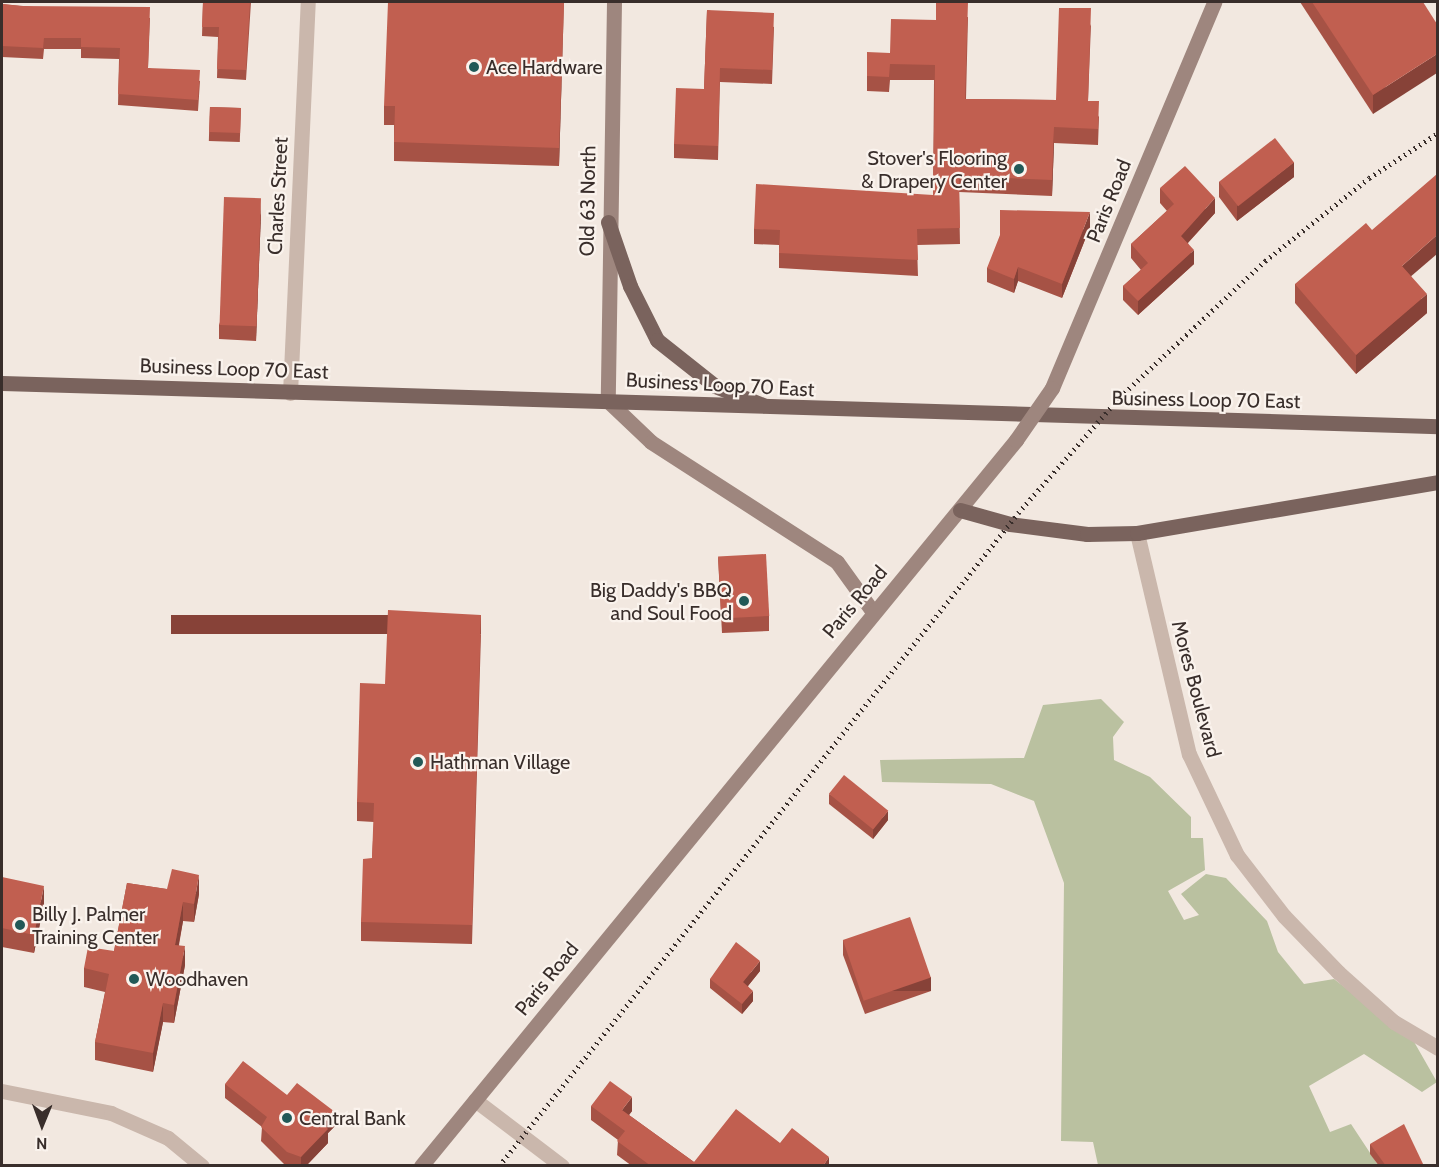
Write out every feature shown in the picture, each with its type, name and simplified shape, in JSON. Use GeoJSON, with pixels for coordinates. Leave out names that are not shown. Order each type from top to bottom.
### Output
{"type":"FeatureCollection","features":[{"type":"Feature","properties":{"kind":"main road","name":"Old 63 North"},"geometry":{"type":"LineString","coordinates":[[608,401],[608,222],[615,2]]}},
{"type":"Feature","properties":{"kind":"main road","name":"Paris Road"},"geometry":{"type":"LineString","coordinates":[[421,1166],[873,612],[960,510],[1016,440],[1052,388],[1214,2]]}},
{"type":"Feature","properties":{"kind":"main road"},"geometry":{"type":"LineString","coordinates":[[608,222],[630,286],[657,340],[716,386],[777,410]]}},
{"type":"Feature","properties":{"kind":"main road","name":"Business Loop 70 East"},"geometry":{"type":"LineString","coordinates":[[2,383],[608,401],[777,410],[1437,426]]}},
{"type":"Feature","properties":{"kind":"main road"},"geometry":{"type":"LineString","coordinates":[[608,401],[651,442],[837,562],[873,612]]}},
{"type":"Feature","properties":{"kind":"main road"},"geometry":{"type":"LineString","coordinates":[[960,510],[1021,525],[1137,533],[1437,482]]}},
{"type":"Feature","properties":{"kind":"street","name":"Charles Street"},"geometry":{"type":"LineString","coordinates":[[290,393],[308,2]]}},
{"type":"Feature","properties":{"kind":"street","name":"Mores Boulevard"},"geometry":{"type":"LineString","coordinates":[[1137,533],[1190,754],[1237,855],[1284,916],[1338,972],[1394,1022],[1437,1048]]}},
{"type":"Feature","properties":{"kind":"street"},"geometry":{"type":"LineString","coordinates":[[2,1091],[111,1113],[168,1138],[202,1166]]}},
{"type":"Feature","properties":{"kind":"street"},"geometry":{"type":"LineString","coordinates":[[475,1100],[562,1166]]}},
{"type":"Feature","properties":{"kind":"green space"},"geometry":{"type":"Polygon","coordinates":[[[1101,699],[1124,722],[1113,737],[1114,760],[1150,777],[1191,817],[1191,838],[1203,838],[1205,870],[1168,891],[1184,920],[1199,915],[1181,894],[1206,874],[1226,878],[1267,921],[1278,952],[1304,984],[1334,979],[1413,1040],[1437,1082],[1422,1092],[1364,1054],[1309,1086],[1330,1132],[1351,1124],[1378,1165],[1098,1165],[1093,1142],[1061,1141],[1064,883],[1034,801],[991,784],[882,782],[880,760],[1024,758],[1043,705],[1101,699]]]}},
{"type":"Feature","properties":{"kind":"building"},"geometry":{"type":"Polygon","coordinates":[[[203,2],[250,2],[246,70],[217,69],[219,27],[202,27],[203,2]]]}},
{"type":"Feature","properties":{"kind":"building","name":"Ace Hardware"},"geometry":{"type":"Polygon","coordinates":[[[388,2],[564,2],[559,148],[394,142],[395,106],[384,106],[388,2]]]}},
{"type":"Feature","properties":{"kind":"building"},"geometry":{"type":"Polygon","coordinates":[[[936,2],[968,2],[965,99],[1056,100],[1059,8],[1091,8],[1088,101],[1099,101],[1098,129],[1054,127],[1052,180],[959,176],[960,228],[917,229],[918,260],[779,253],[780,230],[754,229],[756,184],[933,195],[935,65],[890,64],[889,77],[867,76],[867,52],[890,53],[891,19],[936,20],[936,2]]]}},
{"type":"Feature","properties":{"kind":"building"},"geometry":{"type":"Polygon","coordinates":[[[1312,2],[1423,2],[1437,24],[1437,54],[1373,95],[1312,2]]]}},
{"type":"Feature","properties":{"kind":"building"},"geometry":{"type":"Polygon","coordinates":[[[2,4],[150,7],[148,68],[200,70],[198,100],[118,94],[120,48],[81,47],[81,38],[44,38],[43,48],[2,46],[2,4]]]}},
{"type":"Feature","properties":{"kind":"building"},"geometry":{"type":"Polygon","coordinates":[[[707,10],[774,13],[772,70],[720,68],[718,146],[674,144],[676,88],[704,89],[707,10]]]}},
{"type":"Feature","properties":{"kind":"building"},"geometry":{"type":"Polygon","coordinates":[[[210,107],[241,108],[240,133],[209,132],[210,107]]]}},
{"type":"Feature","properties":{"kind":"building"},"geometry":{"type":"Polygon","coordinates":[[[1275,138],[1294,162],[1238,206],[1219,182],[1275,138]]]}},
{"type":"Feature","properties":{"kind":"building"},"geometry":{"type":"Polygon","coordinates":[[[1185,166],[1215,198],[1181,236],[1194,250],[1138,301],[1123,286],[1148,263],[1131,244],[1174,204],[1160,188],[1185,166]]]}},
{"type":"Feature","properties":{"kind":"building"},"geometry":{"type":"Polygon","coordinates":[[[1437,174],[1437,235],[1402,266],[1427,294],[1356,355],[1295,284],[1366,223],[1372,230],[1437,174]]]}},
{"type":"Feature","properties":{"kind":"building"},"geometry":{"type":"Polygon","coordinates":[[[224,197],[261,198],[257,326],[220,325],[224,197]]]}},
{"type":"Feature","properties":{"kind":"building"},"geometry":{"type":"Polygon","coordinates":[[[1000,210],[1090,212],[1062,284],[1018,267],[1014,279],[987,268],[1000,235],[1000,210]]]}},
{"type":"Feature","properties":{"kind":"building","name":"Big Daddy's BBQ and Soul Food"},"geometry":{"type":"Polygon","coordinates":[[[766,554],[769,616],[721,618],[718,557],[766,554]]]}},
{"type":"Feature","properties":{"kind":"building","name":"Hathman Village"},"geometry":{"type":"Polygon","coordinates":[[[388,610],[481,615],[472,925],[361,922],[363,859],[372,858],[374,803],[357,802],[360,683],[385,684],[388,610]]]}},
{"type":"Feature","properties":{"kind":"building"},"geometry":{"type":"Polygon","coordinates":[[[844,775],[888,811],[873,830],[829,794],[844,775]]]}},
{"type":"Feature","properties":{"kind":"building","name":"Woodhaven"},"geometry":{"type":"Polygon","coordinates":[[[172,869],[199,875],[194,904],[183,902],[175,945],[185,946],[174,1005],[163,1003],[153,1053],[95,1042],[109,974],[84,968],[88,947],[114,951],[127,883],[167,889],[172,869]]]}},
{"type":"Feature","properties":{"kind":"building","name":"Billy J. Palmer Training Center"},"geometry":{"type":"Polygon","coordinates":[[[2,877],[44,886],[34,935],[2,928],[2,877]]]}},
{"type":"Feature","properties":{"kind":"building"},"geometry":{"type":"Polygon","coordinates":[[[910,917],[931,978],[864,1001],[843,940],[910,917]]]}},
{"type":"Feature","properties":{"kind":"building"},"geometry":{"type":"Polygon","coordinates":[[[736,942],[760,961],[743,982],[753,991],[742,1004],[710,979],[736,942]]]}},
{"type":"Feature","properties":{"kind":"building","name":"Central Bank"},"geometry":{"type":"Polygon","coordinates":[[[243,1061],[287,1095],[297,1083],[335,1112],[323,1123],[328,1129],[301,1157],[287,1152],[261,1127],[267,1117],[225,1084],[243,1061]]]}},
{"type":"Feature","properties":{"kind":"building"},"geometry":{"type":"Polygon","coordinates":[[[610,1081],[632,1097],[622,1110],[694,1162],[736,1109],[780,1143],[792,1128],[829,1157],[823,1166],[651,1166],[617,1141],[625,1131],[591,1106],[610,1081]]]}},
{"type":"Feature","properties":{"kind":"building"},"geometry":{"type":"Polygon","coordinates":[[[1404,1124],[1424,1166],[1386,1166],[1370,1144],[1404,1124]]]}},
{"type":"Feature","properties":{"kind":"railway"},"geometry":{"type":"LineString","coordinates":[[499,1166],[1018,513],[1120,397],[1265,261],[1369,178],[1438,133]]}},
{"type":"Feature","properties":{"kind":"place","name":"Ace Hardware"},"geometry":{"type":"Point","coordinates":[474,67]}},
{"type":"Feature","properties":{"kind":"place","name":"Stover's Flooring & Drapery Center"},"geometry":{"type":"Point","coordinates":[1019,169]}},
{"type":"Feature","properties":{"kind":"place","name":"Big Daddy's BBQ and Soul Food"},"geometry":{"type":"Point","coordinates":[744,601]}},
{"type":"Feature","properties":{"kind":"place","name":"Hathman Village"},"geometry":{"type":"Point","coordinates":[418,762]}},
{"type":"Feature","properties":{"kind":"place","name":"Billy J. Palmer Training Center"},"geometry":{"type":"Point","coordinates":[20,925]}},
{"type":"Feature","properties":{"kind":"place","name":"Woodhaven"},"geometry":{"type":"Point","coordinates":[134,979]}},
{"type":"Feature","properties":{"kind":"place","name":"Central Bank"},"geometry":{"type":"Point","coordinates":[287,1118]}}]}
